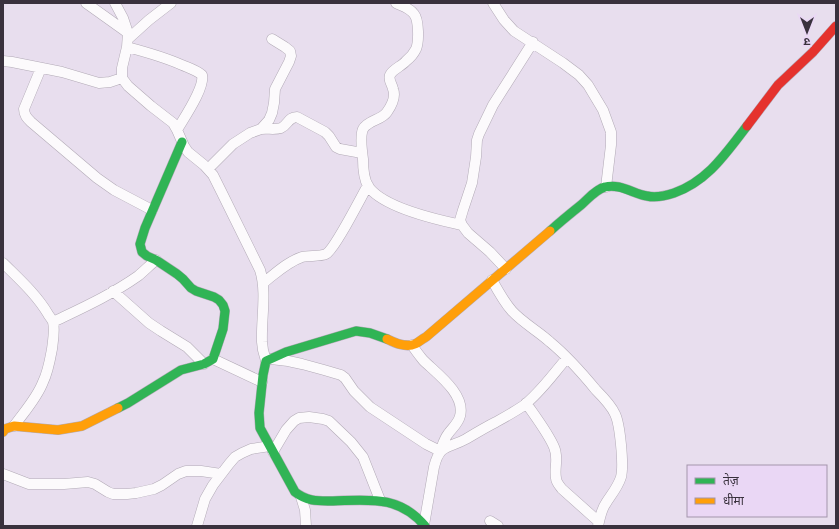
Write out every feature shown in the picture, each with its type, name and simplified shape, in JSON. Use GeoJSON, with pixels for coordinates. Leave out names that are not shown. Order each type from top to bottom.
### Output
{"type":"FeatureCollection","features":[{"type":"Feature","properties":{"kind":"street"},"geometry":{"type":"LineString","coordinates":[[86,3],[127,40],[142,51],[195,70],[202,76],[202,82],[196,99],[177,130]]}},
{"type":"Feature","properties":{"kind":"street"},"geometry":{"type":"LineString","coordinates":[[115,3],[123,18],[127,40],[122,68],[122,78],[128,86],[173,122],[188,152],[204,165],[213,175],[260,270],[263,282],[262,342],[263,350],[268,360]]}},
{"type":"Feature","properties":{"kind":"street"},"geometry":{"type":"LineString","coordinates":[[127,40],[171,3]]}},
{"type":"Feature","properties":{"kind":"street"},"geometry":{"type":"LineString","coordinates":[[396,3],[411,10],[415,14],[418,26],[417,44],[416,49],[406,61],[391,73],[390,80],[394,90],[393,102],[384,116],[367,125],[364,129],[362,136],[362,154],[366,179],[368,185],[377,195],[402,208],[462,225]]}},
{"type":"Feature","properties":{"kind":"street"},"geometry":{"type":"LineString","coordinates":[[493,3],[514,31],[563,63],[579,75],[588,85],[603,110],[611,132],[606,187]]}},
{"type":"Feature","properties":{"kind":"street"},"geometry":{"type":"LineString","coordinates":[[425,525],[411,511],[380,500],[307,500],[295,492],[260,428],[259,412],[262,382],[264,366],[268,360],[286,352],[356,331],[369,333],[405,345],[418,343],[599,190],[606,187],[613,187],[646,197],[654,197],[688,187],[699,181],[708,174],[778,85],[813,52],[836,26]]}},
{"type":"Feature","properties":{"kind":"street"},"geometry":{"type":"LineString","coordinates":[[261,129],[269,120],[272,113],[275,89],[289,62],[290,56],[290,51],[272,39]]}},
{"type":"Feature","properties":{"kind":"street"},"geometry":{"type":"LineString","coordinates":[[506,269],[498,259],[468,233],[460,220],[472,183],[479,134],[493,105],[533,42]]}},
{"type":"Feature","properties":{"kind":"street"},"geometry":{"type":"LineString","coordinates":[[3,52],[7,61],[62,72],[99,83],[110,82],[122,78]]}},
{"type":"Feature","properties":{"kind":"street"},"geometry":{"type":"LineString","coordinates":[[41,68],[24,109],[24,114],[27,118],[106,184],[123,196],[152,210]]}},
{"type":"Feature","properties":{"kind":"street"},"geometry":{"type":"LineString","coordinates":[[208,169],[233,144],[250,132],[261,129],[280,128],[293,117],[297,117],[325,132],[336,147],[362,154]]}},
{"type":"Feature","properties":{"kind":"street"},"geometry":{"type":"LineString","coordinates":[[3,432],[14,426],[67,430],[82,426],[128,403],[181,370],[208,361],[215,355],[223,329],[225,311],[219,300],[191,288],[183,279],[142,252],[141,248],[141,238],[182,142]]}},
{"type":"Feature","properties":{"kind":"street"},"geometry":{"type":"LineString","coordinates":[[263,282],[293,261],[306,256],[324,254],[330,250],[368,185]]}},
{"type":"Feature","properties":{"kind":"street"},"geometry":{"type":"LineString","coordinates":[[53,322],[89,305],[113,291],[139,275],[156,260]]}},
{"type":"Feature","properties":{"kind":"street"},"geometry":{"type":"LineString","coordinates":[[3,263],[31,291],[53,322],[54,340],[43,383],[14,426]]}},
{"type":"Feature","properties":{"kind":"street"},"geometry":{"type":"LineString","coordinates":[[492,280],[512,311],[567,358],[610,405],[616,415],[622,452],[621,477],[605,504],[598,524],[557,483],[557,456],[554,448],[550,439],[526,402]]}},
{"type":"Feature","properties":{"kind":"street"},"geometry":{"type":"LineString","coordinates":[[113,291],[161,332],[208,361],[262,382]]}},
{"type":"Feature","properties":{"kind":"street"},"geometry":{"type":"LineString","coordinates":[[412,345],[456,395],[461,410],[461,415],[458,421],[445,439],[436,459],[425,525]]}},
{"type":"Feature","properties":{"kind":"street"},"geometry":{"type":"LineString","coordinates":[[440,451],[446,447],[458,443],[513,412],[536,393],[567,358]]}},
{"type":"Feature","properties":{"kind":"street"},"geometry":{"type":"LineString","coordinates":[[268,360],[295,363],[341,375],[361,399],[370,407],[426,444],[440,451]]}},
{"type":"Feature","properties":{"kind":"street"},"geometry":{"type":"LineString","coordinates":[[272,449],[286,430],[299,418],[309,417],[329,421],[351,442],[363,457],[380,500]]}},
{"type":"Feature","properties":{"kind":"street"},"geometry":{"type":"LineString","coordinates":[[197,526],[205,499],[213,485],[235,457],[251,449],[272,449]]}},
{"type":"Feature","properties":{"kind":"street"},"geometry":{"type":"LineString","coordinates":[[3,474],[29,484],[88,482],[114,494],[128,494],[154,489],[178,474],[186,471],[201,470],[221,474]]}},
{"type":"Feature","properties":{"kind":"street"},"geometry":{"type":"LineString","coordinates":[[300,496],[306,526]]}},
{"type":"Feature","properties":{"kind":"traffic: fast"},"geometry":{"type":"LineString","coordinates":[[550,231],[595,192],[605,187],[616,186],[650,197],[667,195],[686,188],[707,174],[724,156],[747,126]]}},
{"type":"Feature","properties":{"kind":"traffic: fast"},"geometry":{"type":"LineString","coordinates":[[118,408],[181,370],[204,364],[213,359],[223,329],[225,311],[219,300],[191,288],[177,274],[142,252],[140,244],[145,228],[182,142]]}},
{"type":"Feature","properties":{"kind":"traffic: fast"},"geometry":{"type":"LineString","coordinates":[[387,339],[370,333],[356,331],[286,352],[266,361],[259,413],[260,428],[295,492],[304,498],[318,501],[371,500],[394,504],[415,516],[425,526]]}},
{"type":"Feature","properties":{"kind":"traffic: slow"},"geometry":{"type":"LineString","coordinates":[[387,339],[404,345],[412,345],[426,337],[550,231]]}},
{"type":"Feature","properties":{"kind":"traffic: slow"},"geometry":{"type":"LineString","coordinates":[[3,432],[5,429],[14,426],[58,430],[82,426],[118,408]]}},
{"type":"Feature","properties":{"kind":"traffic: jam"},"geometry":{"type":"LineString","coordinates":[[747,126],[778,85],[813,52],[836,26]]}}]}
